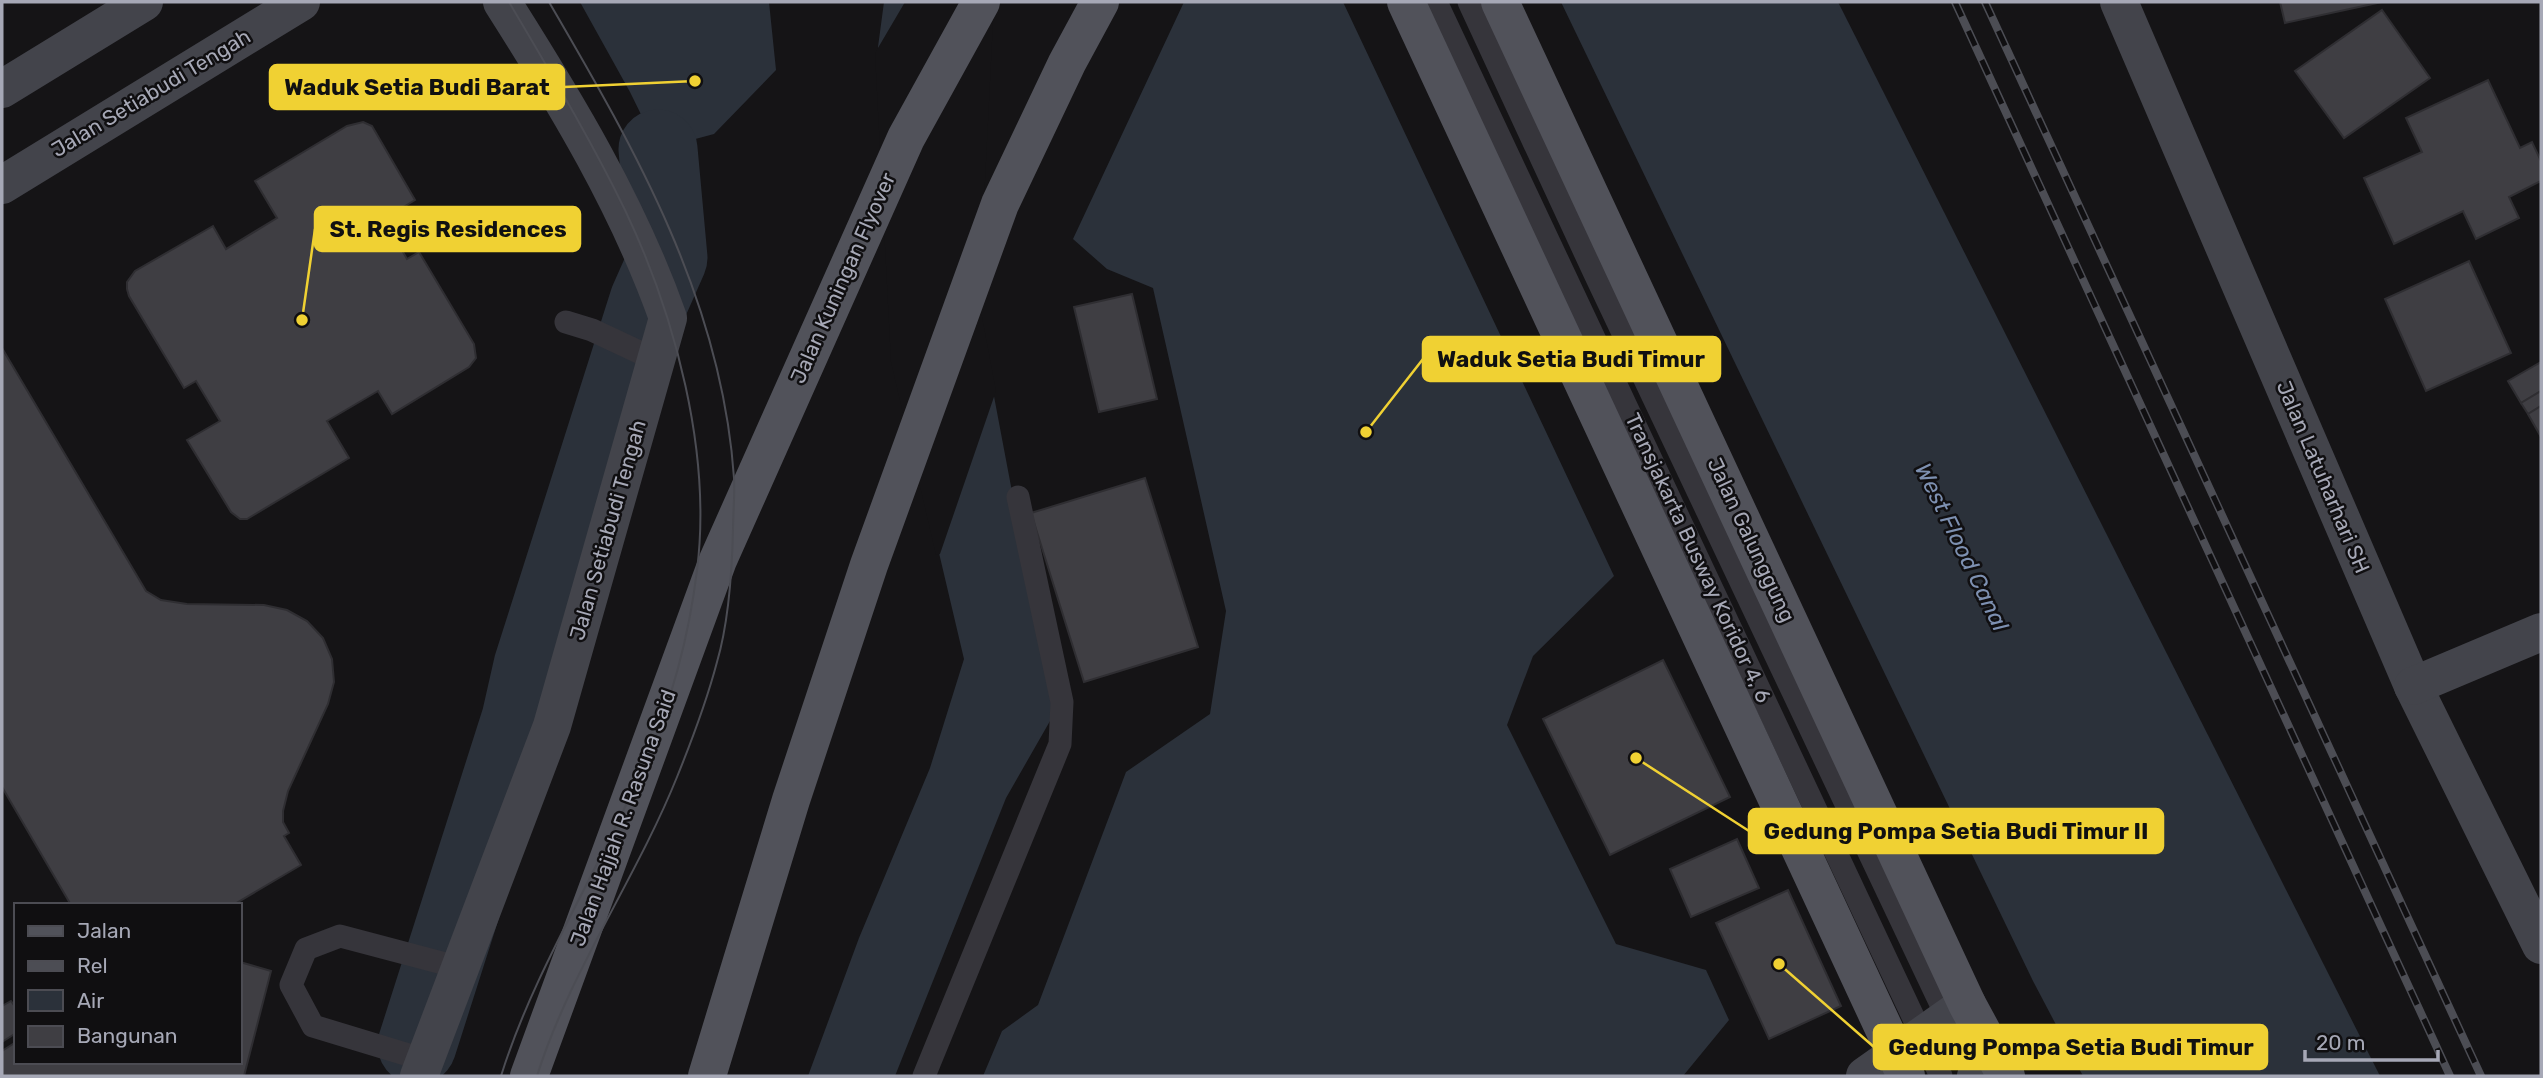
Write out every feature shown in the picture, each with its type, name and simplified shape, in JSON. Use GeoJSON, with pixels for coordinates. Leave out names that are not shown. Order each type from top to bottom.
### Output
{"type":"FeatureCollection","features":[{"type":"Feature","properties":{"kind":"main road","name":"Jalan Kuningan Flyover"},"geometry":{"type":"LineString","coordinates":[[718,560],[906,138],[981,2]]}},
{"type":"Feature","properties":{"kind":"main road"},"geometry":{"type":"LineString","coordinates":[[707,1076],[791,800],[869,565],[1000,204],[1067,63],[1100,2]]}},
{"type":"Feature","properties":{"kind":"main road"},"geometry":{"type":"LineString","coordinates":[[1406,2],[1955,1052]]}},
{"type":"Feature","properties":{"kind":"main road","name":"Jalan Galunggung"},"geometry":{"type":"LineString","coordinates":[[1500,2],[1955,1052]]}},
{"type":"Feature","properties":{"kind":"main road","name":"Jalan Hajjah R. Rasuna Said"},"geometry":{"type":"LineString","coordinates":[[529,1076],[718,560]]}},
{"type":"Feature","properties":{"kind":"street"},"geometry":{"type":"LineString","coordinates":[[2,89],[144,2]]}},
{"type":"Feature","properties":{"kind":"street","name":"Jalan Setiabudi Tengah"},"geometry":{"type":"LineString","coordinates":[[2,185],[301,2]]}},
{"type":"Feature","properties":{"kind":"street","name":"Jalan Setiabudi Tengah"},"geometry":{"type":"LineString","coordinates":[[422,1068],[552,726],[650,357],[668,318],[654,277],[617,196],[557,89],[502,2]]}},
{"type":"Feature","properties":{"kind":"street","name":"Jalan Latuharhari SH"},"geometry":{"type":"LineString","coordinates":[[2119,2],[2413,685],[2541,945]]}},
{"type":"Feature","properties":{"kind":"street"},"geometry":{"type":"LineString","coordinates":[[2413,685],[2541,632]]}},
{"type":"Feature","properties":{"kind":"street"},"geometry":{"type":"LineString","coordinates":[[1865,1076],[1955,1052]]}},
{"type":"Feature","properties":{"kind":"lane","name":"Transjakarta Busway Koridor 4, 6"},"geometry":{"type":"LineString","coordinates":[[1436,2],[1955,1052]]}},
{"type":"Feature","properties":{"kind":"lane","name":"Transjakarta Busway Koridor 4, 6"},"geometry":{"type":"LineString","coordinates":[[1469,2],[1955,1052]]}},
{"type":"Feature","properties":{"kind":"lane"},"geometry":{"type":"LineString","coordinates":[[566,322],[650,357]]}},
{"type":"Feature","properties":{"kind":"lane"},"geometry":{"type":"LineString","coordinates":[[924,1076],[1060,744],[1062,702],[1018,497]]}},
{"type":"Feature","properties":{"kind":"lane"},"geometry":{"type":"LineString","coordinates":[[422,1068],[313,1026],[290,985],[306,949],[340,936],[461,968]]}},
{"type":"Feature","properties":{"kind":"lane","name":"Transjakarta Busway Koridor 4, 6"},"geometry":{"type":"LineString","coordinates":[[1941,1076],[1955,1052]]}},
{"type":"Feature","properties":{"kind":"lane"},"geometry":{"type":"LineString","coordinates":[[1955,1052],[1958,1076]]}},
{"type":"Feature","properties":{"kind":"water"},"geometry":{"type":"Polygon","coordinates":[[[580,2],[769,2],[776,70],[714,134],[658,149],[580,2]]]}},
{"type":"Feature","properties":{"kind":"water"},"geometry":{"type":"Polygon","coordinates":[[[884,2],[991,2],[976,301],[1054,714],[1006,798],[895,1076],[808,1076],[859,938],[930,768],[964,659],[894,362],[878,47],[884,2]]]}},
{"type":"Feature","properties":{"kind":"water"},"geometry":{"type":"Polygon","coordinates":[[[1184,2],[1343,2],[1614,576],[1533,656],[1507,725],[1616,944],[1706,970],[1729,1020],[1683,1076],[983,1076],[1002,1031],[1038,1005],[1126,772],[1210,714],[1226,611],[1153,288],[1107,269],[1073,239],[1184,2]]]}},
{"type":"Feature","properties":{"kind":"water","name":"West Flood Canal"},"geometry":{"type":"Polygon","coordinates":[[[1561,2],[1838,2],[2380,1076],[2083,1076],[2033,981],[1561,2]]]}},
{"type":"Feature","properties":{"kind":"pier"},"geometry":{"type":"Polygon","coordinates":[[[905,2],[994,2],[979,301],[996,391],[940,554],[936,555],[891,362],[875,53],[905,2]]]}},
{"type":"Feature","properties":{"kind":"building"},"geometry":{"type":"Polygon","coordinates":[[[2280,2],[2382,2],[2285,23],[2280,2]]]}},
{"type":"Feature","properties":{"kind":"building"},"geometry":{"type":"Polygon","coordinates":[[[2382,10],[2430,78],[2344,138],[2295,71],[2382,10]]]}},
{"type":"Feature","properties":{"kind":"building"},"geometry":{"type":"Polygon","coordinates":[[[2488,80],[2520,148],[2532,142],[2541,161],[2541,181],[2509,197],[2519,218],[2476,239],[2463,211],[2394,244],[2364,178],[2422,152],[2406,118],[2488,80]]]}},
{"type":"Feature","properties":{"kind":"building"},"geometry":{"type":"Polygon","coordinates":[[[363,122],[372,126],[415,200],[384,219],[407,259],[419,252],[474,344],[476,358],[469,367],[392,414],[378,391],[327,421],[349,458],[247,519],[240,519],[231,512],[187,440],[220,421],[196,381],[184,388],[129,296],[127,282],[135,271],[213,226],[226,249],[277,218],[255,181],[347,126],[363,122]]]}},
{"type":"Feature","properties":{"kind":"building"},"geometry":{"type":"Polygon","coordinates":[[[2469,261],[2511,353],[2426,391],[2385,299],[2469,261]]]}},
{"type":"Feature","properties":{"kind":"building"},"geometry":{"type":"Polygon","coordinates":[[[1132,294],[1157,399],[1099,412],[1074,307],[1132,294]]]}},
{"type":"Feature","properties":{"kind":"building"},"geometry":{"type":"Polygon","coordinates":[[[2,348],[146,591],[161,600],[187,604],[264,605],[287,610],[307,621],[323,638],[332,659],[334,682],[328,704],[288,791],[283,811],[283,822],[289,833],[284,836],[301,865],[236,903],[70,903],[2,787],[2,348]]]}},
{"type":"Feature","properties":{"kind":"building"},"geometry":{"type":"Polygon","coordinates":[[[2541,362],[2541,391],[2521,403],[2508,381],[2541,362]]]}},
{"type":"Feature","properties":{"kind":"building"},"geometry":{"type":"Polygon","coordinates":[[[2541,391],[2541,406],[2528,414],[2521,403],[2541,391]]]}},
{"type":"Feature","properties":{"kind":"building"},"geometry":{"type":"Polygon","coordinates":[[[2541,406],[2541,437],[2528,414],[2541,406]]]}},
{"type":"Feature","properties":{"kind":"building"},"geometry":{"type":"Polygon","coordinates":[[[1145,478],[1198,647],[1084,682],[1031,513],[1145,478]]]}},
{"type":"Feature","properties":{"kind":"building"},"geometry":{"type":"Polygon","coordinates":[[[1663,660],[1730,797],[1610,855],[1543,719],[1663,660]]]}},
{"type":"Feature","properties":{"kind":"building"},"geometry":{"type":"Polygon","coordinates":[[[1737,839],[1759,888],[1691,917],[1670,869],[1737,839]]]}},
{"type":"Feature","properties":{"kind":"building"},"geometry":{"type":"Polygon","coordinates":[[[1788,890],[1841,1006],[1769,1039],[1716,923],[1788,890]]]}},
{"type":"Feature","properties":{"kind":"building"},"geometry":{"type":"Polygon","coordinates":[[[242,963],[271,971],[244,1076],[2,1076],[2,1051],[14,1043],[14,1064],[242,1064],[242,963]]]}},
{"type":"Feature","properties":{"kind":"building"},"geometry":{"type":"Polygon","coordinates":[[[11,1001],[14,1005],[14,1034],[2,1042],[2,1006],[11,1001]]]}},
{"type":"Feature","properties":{"kind":"waterway"},"geometry":{"type":"LineString","coordinates":[[417,1045],[521,719],[533,666],[649,301],[668,258],[658,149]]}},
{"type":"Feature","properties":{"kind":"tram line"},"geometry":{"type":"LineString","coordinates":[[501,1076],[532,996],[627,804],[663,718],[689,620],[697,570],[700,525],[694,432],[674,339],[659,294],[612,183],[509,2]]}},
{"type":"Feature","properties":{"kind":"tram line"},"geometry":{"type":"LineString","coordinates":[[537,1076],[567,999],[661,815],[704,705],[727,614],[734,491],[726,413],[712,350],[693,289],[643,171],[549,2]]}},
{"type":"Feature","properties":{"kind":"railway"},"geometry":{"type":"LineString","coordinates":[[1955,2],[2450,1076]]}},
{"type":"Feature","properties":{"kind":"railway"},"geometry":{"type":"LineString","coordinates":[[1985,2],[2481,1076]]}},
{"type":"Feature","properties":{"kind":"place","name":"Waduk Setia Budi Barat"},"geometry":{"type":"Point","coordinates":[695,81]}},
{"type":"Feature","properties":{"kind":"place","name":"St. Regis Residences"},"geometry":{"type":"Point","coordinates":[302,320]}},
{"type":"Feature","properties":{"kind":"place","name":"Waduk Setia Budi Timur"},"geometry":{"type":"Point","coordinates":[1366,432]}},
{"type":"Feature","properties":{"kind":"place","name":"Gedung Pompa Setia Budi Timur II"},"geometry":{"type":"Point","coordinates":[1636,758]}},
{"type":"Feature","properties":{"kind":"place","name":"Gedung Pompa Setia Budi Timur"},"geometry":{"type":"Point","coordinates":[1779,964]}}]}
